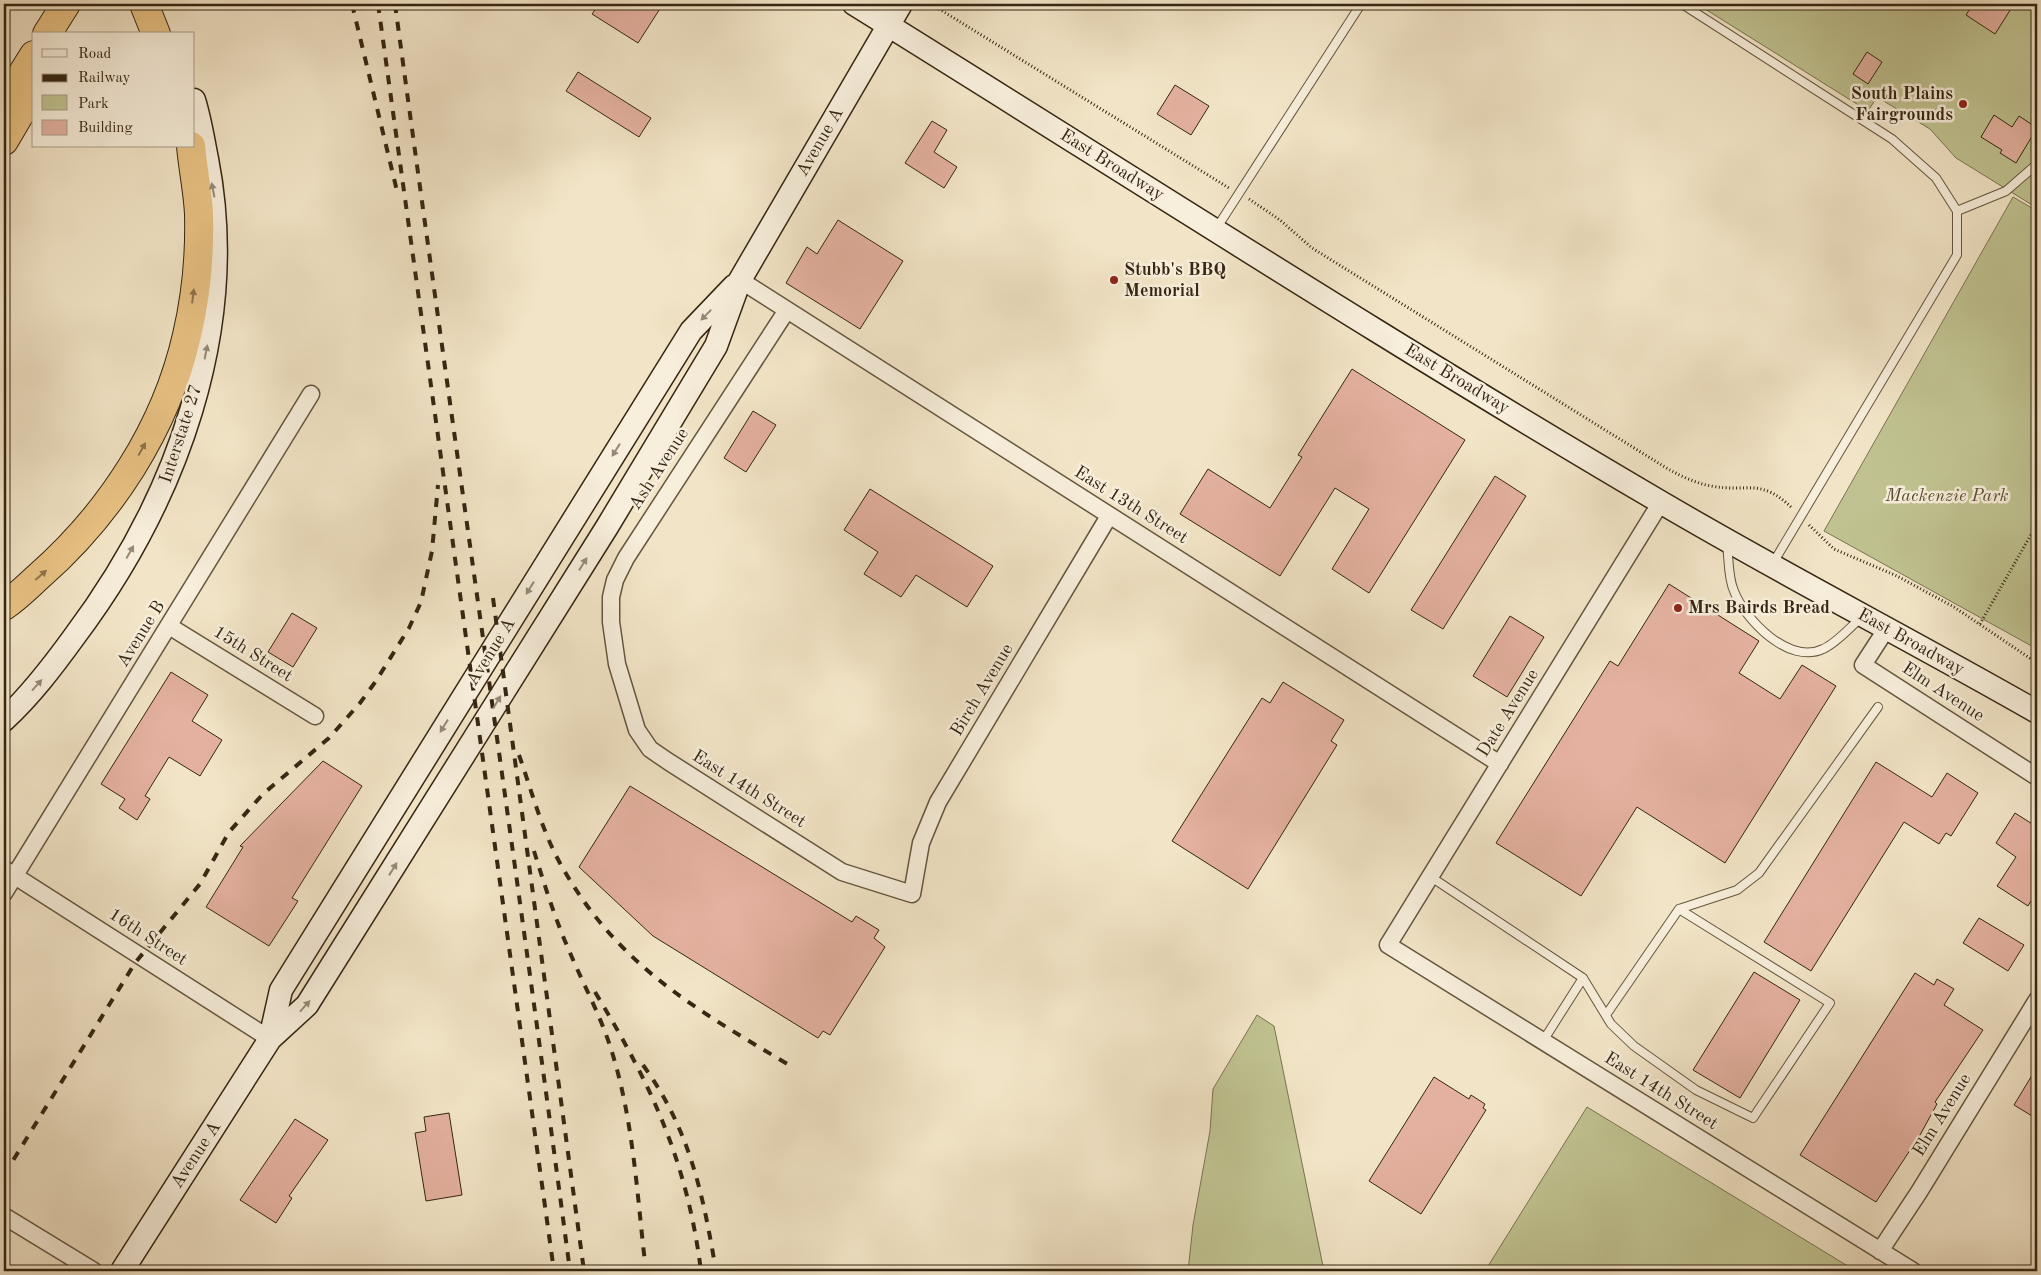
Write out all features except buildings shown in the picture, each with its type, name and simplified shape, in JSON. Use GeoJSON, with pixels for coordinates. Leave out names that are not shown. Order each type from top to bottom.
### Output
{"type":"FeatureCollection","features":[{"type":"Feature","properties":{"kind":"highway"},"geometry":{"type":"LineString","coordinates":[[144,4],[155,32]]}},
{"type":"Feature","properties":{"kind":"highway"},"geometry":{"type":"LineString","coordinates":[[49,32],[78,6]]}},
{"type":"Feature","properties":{"kind":"highway"},"geometry":{"type":"LineString","coordinates":[[69,32],[78,6]]}},
{"type":"Feature","properties":{"kind":"highway"},"geometry":{"type":"LineString","coordinates":[[4,103],[32,58]]}},
{"type":"Feature","properties":{"kind":"highway"},"geometry":{"type":"LineString","coordinates":[[4,141],[32,93]]}},
{"type":"Feature","properties":{"kind":"highway"},"geometry":{"type":"LineString","coordinates":[[4,606],[64,554],[105,506],[143,446],[167,398],[187,336],[193,298],[198,214],[191,148]]}},
{"type":"Feature","properties":{"kind":"main road"},"geometry":{"type":"LineString","coordinates":[[150,4],[165,32]]}},
{"type":"Feature","properties":{"kind":"main road","name":"East Broadway"},"geometry":{"type":"LineString","coordinates":[[854,4],[1661,502],[1771,566],[2037,712]]}},
{"type":"Feature","properties":{"kind":"main road","name":"Avenue A"},"geometry":{"type":"LineString","coordinates":[[122,1271],[270,1039],[307,1005],[607,527],[716,346],[740,280],[901,4]]}},
{"type":"Feature","properties":{"kind":"main road","name":"Interstate 27"},"geometry":{"type":"LineString","coordinates":[[4,720],[44,677],[105,595],[150,515],[183,440],[206,352],[214,301],[218,255],[215,198],[195,103]]}},
{"type":"Feature","properties":{"kind":"main road","name":"Avenue A"},"geometry":{"type":"LineString","coordinates":[[270,1039],[281,990],[428,752],[691,331],[740,280]]}},
{"type":"Feature","properties":{"kind":"street","name":"East 13th Street"},"geometry":{"type":"LineString","coordinates":[[740,280],[1500,764]]}},
{"type":"Feature","properties":{"kind":"street","name":"Ash Avenue"},"geometry":{"type":"LineString","coordinates":[[617,664],[611,622],[611,597],[615,580],[626,558],[787,310]]}},
{"type":"Feature","properties":{"kind":"street","name":"Avenue B"},"geometry":{"type":"LineString","coordinates":[[4,893],[9,873],[170,626],[312,394]]}},
{"type":"Feature","properties":{"kind":"street","name":"Date Avenue"},"geometry":{"type":"LineString","coordinates":[[1388,945],[1661,502]]}},
{"type":"Feature","properties":{"kind":"street","name":"Birch Avenue"},"geometry":{"type":"LineString","coordinates":[[912,894],[921,843],[938,802],[1109,516]]}},
{"type":"Feature","properties":{"kind":"street","name":"15th Street"},"geometry":{"type":"LineString","coordinates":[[170,626],[315,716]]}},
{"type":"Feature","properties":{"kind":"street","name":"Elm Avenue"},"geometry":{"type":"LineString","coordinates":[[1887,628],[1864,665],[2037,777]]}},
{"type":"Feature","properties":{"kind":"street","name":"East 14th Street"},"geometry":{"type":"LineString","coordinates":[[617,664],[637,730],[650,749],[842,872],[912,894]]}},
{"type":"Feature","properties":{"kind":"street","name":"16th Street"},"geometry":{"type":"LineString","coordinates":[[9,873],[270,1039]]}},
{"type":"Feature","properties":{"kind":"street","name":"East 14th Street"},"geometry":{"type":"LineString","coordinates":[[1388,945],[1913,1271]]}},
{"type":"Feature","properties":{"kind":"street","name":"Elm Avenue"},"geometry":{"type":"LineString","coordinates":[[1880,1251],[1919,1192],[2037,1000]]}},
{"type":"Feature","properties":{"kind":"street"},"geometry":{"type":"LineString","coordinates":[[4,1216],[94,1271]]}},
{"type":"Feature","properties":{"kind":"lane"},"geometry":{"type":"LineString","coordinates":[[1216,229],[1361,4]]}},
{"type":"Feature","properties":{"kind":"lane"},"geometry":{"type":"LineString","coordinates":[[1682,4],[1892,139],[1936,178],[1957,211],[1957,255],[1771,566]]}},
{"type":"Feature","properties":{"kind":"lane"},"geometry":{"type":"LineString","coordinates":[[1957,211],[2006,191],[2037,164]]}},
{"type":"Feature","properties":{"kind":"lane"},"geometry":{"type":"LineString","coordinates":[[1726,540],[1733,590],[1747,614],[1762,631],[1792,650],[1810,653],[1824,649],[1863,616]]}},
{"type":"Feature","properties":{"kind":"lane"},"geometry":{"type":"LineString","coordinates":[[1606,1016],[1679,909],[1737,890],[1759,873],[1878,708]]}},
{"type":"Feature","properties":{"kind":"lane"},"geometry":{"type":"LineString","coordinates":[[1431,877],[1583,978],[1611,1024],[1634,1046],[1696,1090],[1753,1118],[1830,1003],[1679,909]]}},
{"type":"Feature","properties":{"kind":"lane"},"geometry":{"type":"LineString","coordinates":[[1543,1041],[1583,978]]}},
{"type":"Feature","properties":{"kind":"path"},"geometry":{"type":"LineString","coordinates":[[936,7],[1263,207],[1312,248],[1668,469],[1683,477],[1712,486],[1748,486],[1771,491],[1782,498],[1834,549],[1896,576],[1954,607],[2037,663]]}},
{"type":"Feature","properties":{"kind":"path"},"geometry":{"type":"LineString","coordinates":[[1980,624],[2037,524]]}},
{"type":"Feature","properties":{"kind":"path"},"geometry":{"type":"LineString","coordinates":[[2032,533],[2037,534]]}},
{"type":"Feature","properties":{"kind":"green space","name":"South Plains Fairgrounds"},"geometry":{"type":"Polygon","coordinates":[[[1697,4],[2037,4],[2037,208],[1956,158],[1930,129],[1877,97],[1868,111],[1697,4]]]}},
{"type":"Feature","properties":{"kind":"green space","name":"Mackenzie Park"},"geometry":{"type":"Polygon","coordinates":[[[2013,197],[2037,211],[2037,649],[1824,531],[2013,197]]]}},
{"type":"Feature","properties":{"kind":"green space"},"geometry":{"type":"Polygon","coordinates":[[[1257,1015],[1274,1026],[1324,1271],[1188,1271],[1193,1225],[1210,1131],[1213,1089],[1257,1015]]]}},
{"type":"Feature","properties":{"kind":"green space"},"geometry":{"type":"Polygon","coordinates":[[[1587,1107],[1856,1271],[1485,1271],[1587,1107]]]}},
{"type":"Feature","properties":{"kind":"railway"},"geometry":{"type":"LineString","coordinates":[[352,4],[397,191]]}},
{"type":"Feature","properties":{"kind":"railway"},"geometry":{"type":"LineString","coordinates":[[378,4],[554,1271]]}},
{"type":"Feature","properties":{"kind":"railway"},"geometry":{"type":"LineString","coordinates":[[395,4],[570,1271]]}},
{"type":"Feature","properties":{"kind":"railway"},"geometry":{"type":"LineString","coordinates":[[4,1175],[135,963],[200,884],[229,832],[263,794],[329,738],[360,703],[376,681],[409,628],[421,602],[432,551],[438,485]]}},
{"type":"Feature","properties":{"kind":"railway"},"geometry":{"type":"LineString","coordinates":[[493,598],[584,1271]]}},
{"type":"Feature","properties":{"kind":"railway"},"geometry":{"type":"LineString","coordinates":[[519,755],[554,852],[583,900],[607,930],[660,981],[721,1024],[789,1065]]}},
{"type":"Feature","properties":{"kind":"railway"},"geometry":{"type":"LineString","coordinates":[[534,851],[558,924],[602,1023],[619,1076],[634,1159],[646,1271]]}},
{"type":"Feature","properties":{"kind":"railway"},"geometry":{"type":"LineString","coordinates":[[595,992],[634,1060],[664,1126],[687,1194],[701,1271]]}},
{"type":"Feature","properties":{"kind":"railway"},"geometry":{"type":"LineString","coordinates":[[643,1065],[659,1089],[683,1138],[700,1189],[716,1271]]}},
{"type":"Feature","properties":{"kind":"place","name":"South Plains Fairgrounds"},"geometry":{"type":"Point","coordinates":[1963,104]}},
{"type":"Feature","properties":{"kind":"place","name":"Stubb's BBQ Memorial"},"geometry":{"type":"Point","coordinates":[1114,280]}},
{"type":"Feature","properties":{"kind":"place","name":"Mrs Bairds Bread"},"geometry":{"type":"Point","coordinates":[1678,608]}}]}
